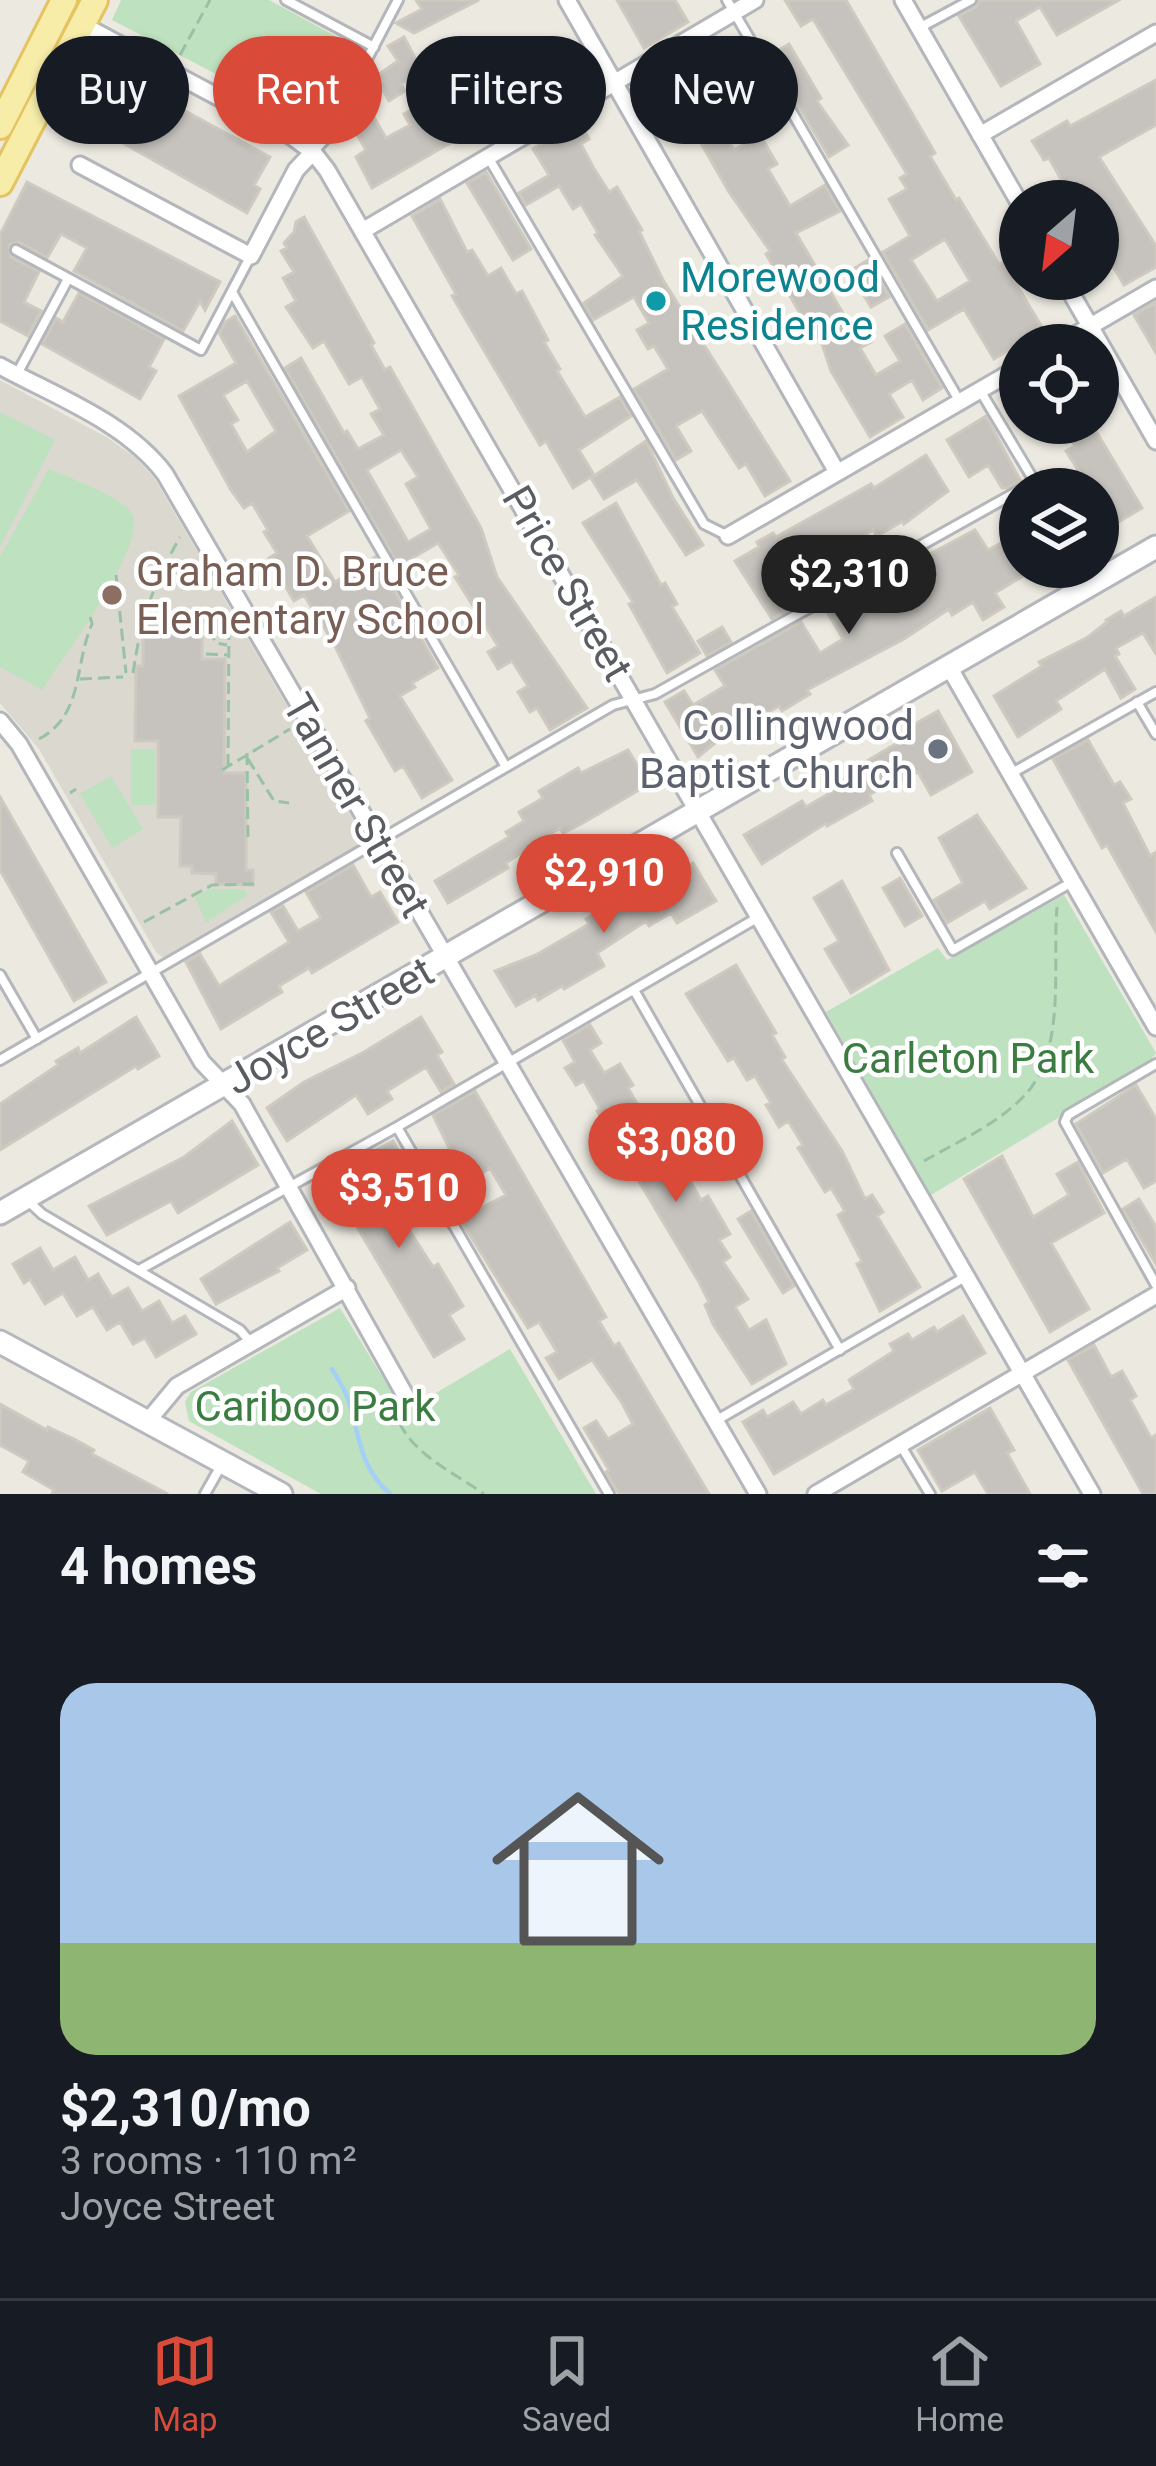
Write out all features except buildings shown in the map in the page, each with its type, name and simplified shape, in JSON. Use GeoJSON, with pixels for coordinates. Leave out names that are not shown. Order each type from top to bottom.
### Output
{"type":"FeatureCollection","features":[{"type":"Feature","properties":{"kind":"main road"},"geometry":{"type":"LineString","coordinates":[[0,127],[64,0]]}},
{"type":"Feature","properties":{"kind":"main road"},"geometry":{"type":"LineString","coordinates":[[0,182],[82,12],[95,0]]}},
{"type":"Feature","properties":{"kind":"main road","name":"Joyce Street"},"geometry":{"type":"LineString","coordinates":[[1119,563],[1156,547]]}},
{"type":"Feature","properties":{"kind":"main road","name":"Joyce Street"},"geometry":{"type":"LineString","coordinates":[[0,1213],[950,667],[1070,588]]}},
{"type":"Feature","properties":{"kind":"main road"},"geometry":{"type":"LineString","coordinates":[[0,1342],[281,1494]]}},
{"type":"Feature","properties":{"kind":"street"},"geometry":{"type":"LineString","coordinates":[[567,0],[837,472]]}},
{"type":"Feature","properties":{"kind":"street"},"geometry":{"type":"LineString","coordinates":[[364,230],[615,81],[730,6],[755,0]]}},
{"type":"Feature","properties":{"kind":"street"},"geometry":{"type":"LineString","coordinates":[[903,0],[1006,180]]}},
{"type":"Feature","properties":{"kind":"street","name":"Price Street"},"geometry":{"type":"LineString","coordinates":[[82,12],[313,152],[364,230],[1092,1494]]}},
{"type":"Feature","properties":{"kind":"street"},"geometry":{"type":"LineString","coordinates":[[980,135],[1156,33]]}},
{"type":"Feature","properties":{"kind":"street"},"geometry":{"type":"LineString","coordinates":[[80,165],[251,256],[296,170],[313,152]]}},
{"type":"Feature","properties":{"kind":"street"},"geometry":{"type":"LineString","coordinates":[[1093,324],[1156,288]]}},
{"type":"Feature","properties":{"kind":"street","name":"Tanner Street"},"geometry":{"type":"LineString","coordinates":[[0,366],[120,432],[165,473],[758,1494]]}},
{"type":"Feature","properties":{"kind":"street"},"geometry":{"type":"LineString","coordinates":[[1119,368],[1149,411],[1156,441]]}},
{"type":"Feature","properties":{"kind":"street"},"geometry":{"type":"LineString","coordinates":[[728,536],[999,379]]}},
{"type":"Feature","properties":{"kind":"street"},"geometry":{"type":"LineString","coordinates":[[950,667],[1156,1027]]}},
{"type":"Feature","properties":{"kind":"street"},"geometry":{"type":"LineString","coordinates":[[0,721],[19,744],[202,1062],[242,1104],[405,1395]]}},
{"type":"Feature","properties":{"kind":"street"},"geometry":{"type":"LineString","coordinates":[[148,1421],[177,1386],[346,1288]]}},
{"type":"Feature","properties":{"kind":"street"},"geometry":{"type":"LineString","coordinates":[[816,1494],[1156,1295]]}},
{"type":"Feature","properties":{"kind":"lane"},"geometry":{"type":"LineString","coordinates":[[286,0],[353,36]]}},
{"type":"Feature","properties":{"kind":"lane"},"geometry":{"type":"LineString","coordinates":[[380,36],[398,0]]}},
{"type":"Feature","properties":{"kind":"lane"},"geometry":{"type":"LineString","coordinates":[[920,28],[971,0]]}},
{"type":"Feature","properties":{"kind":"lane"},"geometry":{"type":"LineString","coordinates":[[730,6],[960,402]]}},
{"type":"Feature","properties":{"kind":"lane"},"geometry":{"type":"LineString","coordinates":[[313,152],[321,144]]}},
{"type":"Feature","properties":{"kind":"lane"},"geometry":{"type":"LineString","coordinates":[[487,155],[704,524],[728,536]]}},
{"type":"Feature","properties":{"kind":"lane"},"geometry":{"type":"LineString","coordinates":[[16,250],[201,350],[251,256]]}},
{"type":"Feature","properties":{"kind":"lane"},"geometry":{"type":"LineString","coordinates":[[16,375],[68,279]]}},
{"type":"Feature","properties":{"kind":"lane"},"geometry":{"type":"LineString","coordinates":[[232,292],[506,767]]}},
{"type":"Feature","properties":{"kind":"lane"},"geometry":{"type":"LineString","coordinates":[[981,390],[1026,468]]}},
{"type":"Feature","properties":{"kind":"lane"},"geometry":{"type":"LineString","coordinates":[[0,1060],[613,705],[655,694],[999,501]]}},
{"type":"Feature","properties":{"kind":"lane"},"geometry":{"type":"LineString","coordinates":[[1011,773],[1156,692]]}},
{"type":"Feature","properties":{"kind":"lane"},"geometry":{"type":"LineString","coordinates":[[1138,702],[1156,734]]}},
{"type":"Feature","properties":{"kind":"lane"},"geometry":{"type":"LineString","coordinates":[[897,853],[953,950],[1072,882]]}},
{"type":"Feature","properties":{"kind":"lane"},"geometry":{"type":"LineString","coordinates":[[139,1270],[758,917]]}},
{"type":"Feature","properties":{"kind":"lane"},"geometry":{"type":"LineString","coordinates":[[0,975],[37,1039]]}},
{"type":"Feature","properties":{"kind":"lane"},"geometry":{"type":"LineString","coordinates":[[634,990],[840,1350]]}},
{"type":"Feature","properties":{"kind":"lane"},"geometry":{"type":"LineString","coordinates":[[1156,1064],[1068,1115],[1065,1122],[1156,1285]]}},
{"type":"Feature","properties":{"kind":"lane"},"geometry":{"type":"LineString","coordinates":[[397,1127],[609,1494]]}},
{"type":"Feature","properties":{"kind":"lane"},"geometry":{"type":"LineString","coordinates":[[26,1199],[42,1214],[240,1330],[251,1343]]}},
{"type":"Feature","properties":{"kind":"lane"},"geometry":{"type":"LineString","coordinates":[[717,1420],[966,1276]]}},
{"type":"Feature","properties":{"kind":"lane"},"geometry":{"type":"LineString","coordinates":[[901,1444],[930,1494]]}},
{"type":"Feature","properties":{"kind":"lane"},"geometry":{"type":"LineString","coordinates":[[205,1494],[223,1463]]}},
{"type":"Feature","properties":{"kind":"path"},"geometry":{"type":"LineString","coordinates":[[189,38],[210,0]]}},
{"type":"Feature","properties":{"kind":"path"},"geometry":{"type":"LineString","coordinates":[[127,674],[141,618],[180,537]]}},
{"type":"Feature","properties":{"kind":"path"},"geometry":{"type":"LineString","coordinates":[[116,575],[127,674]]}},
{"type":"Feature","properties":{"kind":"path"},"geometry":{"type":"LineString","coordinates":[[39,739],[51,733],[76,699],[82,646],[92,624],[89,616]]}},
{"type":"Feature","properties":{"kind":"path"},"geometry":{"type":"LineString","coordinates":[[141,618],[203,619],[216,644],[229,645]]}},
{"type":"Feature","properties":{"kind":"path"},"geometry":{"type":"LineString","coordinates":[[229,622],[225,768],[290,729]]}},
{"type":"Feature","properties":{"kind":"path"},"geometry":{"type":"LineString","coordinates":[[206,654],[229,655]]}},
{"type":"Feature","properties":{"kind":"path"},"geometry":{"type":"LineString","coordinates":[[78,679],[127,674]]}},
{"type":"Feature","properties":{"kind":"path"},"geometry":{"type":"LineString","coordinates":[[248,755],[274,801],[289,803]]}},
{"type":"Feature","properties":{"kind":"path"},"geometry":{"type":"LineString","coordinates":[[248,755],[248,843]]}},
{"type":"Feature","properties":{"kind":"path"},"geometry":{"type":"LineString","coordinates":[[212,885],[213,876]]}},
{"type":"Feature","properties":{"kind":"path"},"geometry":{"type":"LineString","coordinates":[[144,922],[212,885],[254,884]]}},
{"type":"Feature","properties":{"kind":"path"},"geometry":{"type":"LineString","coordinates":[[924,1161],[1006,1112],[1038,1077],[1055,1002],[1055,892]]}},
{"type":"Feature","properties":{"kind":"path"},"geometry":{"type":"LineString","coordinates":[[405,1395],[394,1407],[410,1436],[432,1461],[484,1494]]}},
{"type":"Feature","properties":{"kind":"shaded area","name":"Graham D. Bruce Elementary School"},"geometry":{"type":"Polygon","coordinates":[[[0,380],[108,438],[155,479],[362,835],[357,844],[361,850],[168,962],[156,952],[39,749],[0,703],[0,380]]]}},
{"type":"Feature","properties":{"kind":"green space"},"geometry":{"type":"Polygon","coordinates":[[[121,0],[269,0],[336,36],[213,36],[213,72],[189,60],[189,36],[143,36],[112,20],[121,0]]]}},
{"type":"Feature","properties":{"kind":"green space"},"geometry":{"type":"Polygon","coordinates":[[[0,412],[55,440],[0,547],[0,412]]]}},
{"type":"Feature","properties":{"kind":"green space"},"geometry":{"type":"Polygon","coordinates":[[[49,469],[118,501],[132,514],[133,530],[115,576],[42,690],[0,667],[0,557],[49,469]]]}},
{"type":"Feature","properties":{"kind":"green space"},"geometry":{"type":"Polygon","coordinates":[[[131,749],[155,749],[155,805],[131,805],[131,749]]]}},
{"type":"Feature","properties":{"kind":"green space"},"geometry":{"type":"Polygon","coordinates":[[[111,776],[143,829],[112,848],[80,794],[111,776]]]}},
{"type":"Feature","properties":{"kind":"green space"},"geometry":{"type":"Polygon","coordinates":[[[210,889],[244,889],[248,895],[206,922],[195,897],[210,889]]]}},
{"type":"Feature","properties":{"kind":"green space","name":"Carleton Park"},"geometry":{"type":"Polygon","coordinates":[[[1064,895],[1156,1053],[1147,1064],[931,1195],[826,1012],[938,948],[947,960],[1064,895]]]}},
{"type":"Feature","properties":{"kind":"green space","name":"Cariboo Park"},"geometry":{"type":"Polygon","coordinates":[[[340,1308],[404,1412],[510,1349],[596,1494],[321,1494],[189,1421],[185,1402],[191,1392],[340,1308]]]}},
{"type":"Feature","properties":{"kind":"waterway"},"geometry":{"type":"LineString","coordinates":[[332,1369],[349,1400],[367,1464],[390,1494]]}},
{"type":"Feature","properties":{"kind":"place","name":"Morewood Residence"},"geometry":{"type":"Point","coordinates":[656,301]}},
{"type":"Feature","properties":{"kind":"place","name":"Graham D. Bruce Elementary School"},"geometry":{"type":"Point","coordinates":[112,595]}},
{"type":"Feature","properties":{"kind":"place","name":"Collingwood Baptist Church"},"geometry":{"type":"Point","coordinates":[938,749]}}]}
